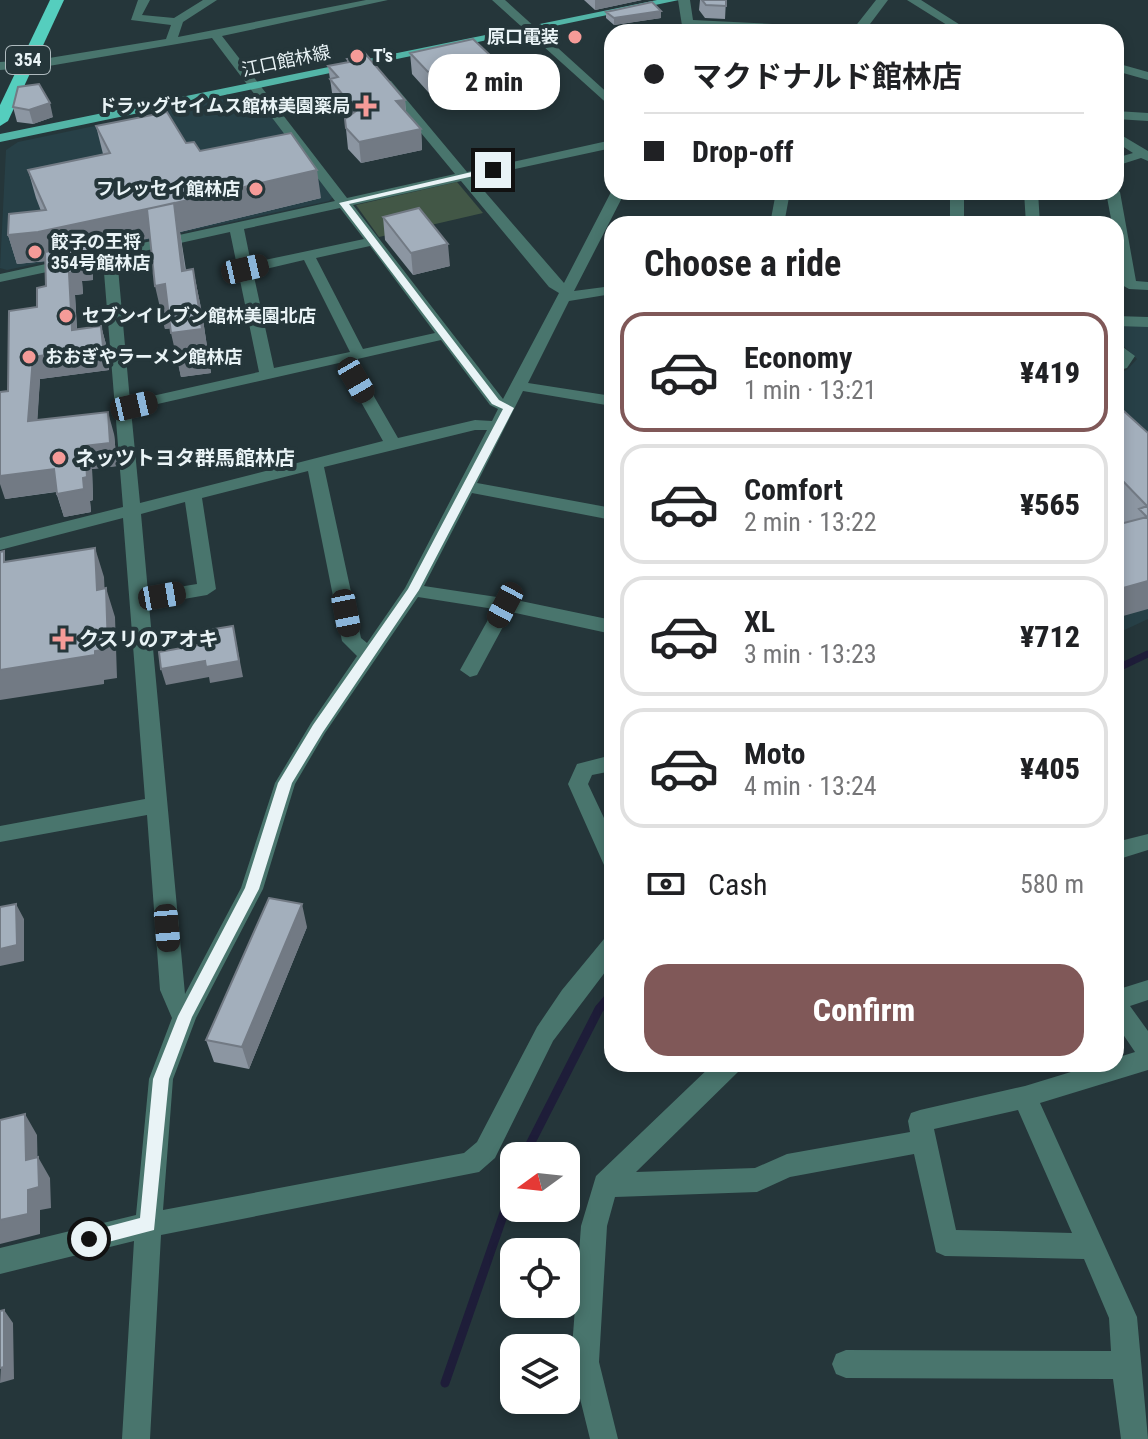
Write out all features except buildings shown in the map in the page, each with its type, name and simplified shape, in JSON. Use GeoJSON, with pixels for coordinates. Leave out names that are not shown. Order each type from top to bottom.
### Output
{"type":"FeatureCollection","features":[{"type":"Feature","properties":{"kind":"highway","name":"354"},"geometry":{"type":"LineString","coordinates":[[0,89],[43,0]]}},
{"type":"Feature","properties":{"kind":"highway","name":"354"},"geometry":{"type":"LineString","coordinates":[[0,121],[12,65],[57,0]]}},
{"type":"Feature","properties":{"kind":"main road","name":"江口館林線"},"geometry":{"type":"LineString","coordinates":[[0,138],[673,0]]}},
{"type":"Feature","properties":{"kind":"street"},"geometry":{"type":"LineString","coordinates":[[144,0],[135,18],[177,22],[211,0]]}},
{"type":"Feature","properties":{"kind":"street"},"geometry":{"type":"LineString","coordinates":[[12,65],[171,42],[350,2],[382,0]]}},
{"type":"Feature","properties":{"kind":"street"},"geometry":{"type":"LineString","coordinates":[[498,0],[604,97]]}},
{"type":"Feature","properties":{"kind":"street"},"geometry":{"type":"LineString","coordinates":[[684,0],[687,24]]}},
{"type":"Feature","properties":{"kind":"street"},"geometry":{"type":"LineString","coordinates":[[863,24],[882,0]]}},
{"type":"Feature","properties":{"kind":"street"},"geometry":{"type":"LineString","coordinates":[[913,0],[952,24]]}},
{"type":"Feature","properties":{"kind":"street"},"geometry":{"type":"LineString","coordinates":[[925,0],[955,24]]}},
{"type":"Feature","properties":{"kind":"street"},"geometry":{"type":"LineString","coordinates":[[171,42],[177,22]]}},
{"type":"Feature","properties":{"kind":"street"},"geometry":{"type":"LineString","coordinates":[[215,34],[496,402],[504,417]]}},
{"type":"Feature","properties":{"kind":"street"},"geometry":{"type":"LineString","coordinates":[[369,63],[554,284],[566,294],[604,291]]}},
{"type":"Feature","properties":{"kind":"street"},"geometry":{"type":"LineString","coordinates":[[1124,69],[1148,76]]}},
{"type":"Feature","properties":{"kind":"street"},"geometry":{"type":"LineString","coordinates":[[1124,116],[1148,117]]}},
{"type":"Feature","properties":{"kind":"street"},"geometry":{"type":"LineString","coordinates":[[1124,142],[1145,156]]}},
{"type":"Feature","properties":{"kind":"street"},"geometry":{"type":"LineString","coordinates":[[0,278],[604,146]]}},
{"type":"Feature","properties":{"kind":"street"},"geometry":{"type":"LineString","coordinates":[[1124,160],[1145,156]]}},
{"type":"Feature","properties":{"kind":"street"},"geometry":{"type":"LineString","coordinates":[[136,1439],[138,1367],[161,1079],[185,1016],[252,889],[285,783],[367,654],[413,590],[604,219]]}},
{"type":"Feature","properties":{"kind":"street"},"geometry":{"type":"LineString","coordinates":[[236,226],[268,375]]}},
{"type":"Feature","properties":{"kind":"street"},"geometry":{"type":"LineString","coordinates":[[245,269],[373,241]]}},
{"type":"Feature","properties":{"kind":"street"},"geometry":{"type":"LineString","coordinates":[[110,254],[172,990],[176,1005],[185,1016]]}},
{"type":"Feature","properties":{"kind":"street"},"geometry":{"type":"LineString","coordinates":[[308,255],[393,444]]}},
{"type":"Feature","properties":{"kind":"street"},"geometry":{"type":"LineString","coordinates":[[1124,256],[1129,285],[1148,286]]}},
{"type":"Feature","properties":{"kind":"street"},"geometry":{"type":"LineString","coordinates":[[1124,321],[1148,322]]}},
{"type":"Feature","properties":{"kind":"street"},"geometry":{"type":"LineString","coordinates":[[123,407],[445,335]]}},
{"type":"Feature","properties":{"kind":"street"},"geometry":{"type":"LineString","coordinates":[[520,386],[604,400]]}},
{"type":"Feature","properties":{"kind":"street"},"geometry":{"type":"LineString","coordinates":[[0,544],[504,417]]}},
{"type":"Feature","properties":{"kind":"street"},"geometry":{"type":"LineString","coordinates":[[315,465],[352,641],[367,654]]}},
{"type":"Feature","properties":{"kind":"street"},"geometry":{"type":"LineString","coordinates":[[468,487],[604,512]]}},
{"type":"Feature","properties":{"kind":"street"},"geometry":{"type":"LineString","coordinates":[[139,600],[207,589],[193,495]]}},
{"type":"Feature","properties":{"kind":"street"},"geometry":{"type":"LineString","coordinates":[[413,590],[604,625]]}},
{"type":"Feature","properties":{"kind":"street"},"geometry":{"type":"LineString","coordinates":[[470,670],[505,605]]}},
{"type":"Feature","properties":{"kind":"street"},"geometry":{"type":"LineString","coordinates":[[604,765],[584,769],[578,784],[604,841]]}},
{"type":"Feature","properties":{"kind":"street"},"geometry":{"type":"LineString","coordinates":[[0,834],[156,805]]}},
{"type":"Feature","properties":{"kind":"street"},"geometry":{"type":"LineString","coordinates":[[1124,849],[1148,842]]}},
{"type":"Feature","properties":{"kind":"street"},"geometry":{"type":"LineString","coordinates":[[0,1261],[148,1225],[470,1164],[486,1150],[545,1034],[604,956]]}},
{"type":"Feature","properties":{"kind":"street"},"geometry":{"type":"LineString","coordinates":[[1124,999],[1148,990]]}},
{"type":"Feature","properties":{"kind":"street"},"geometry":{"type":"LineString","coordinates":[[1124,1014],[1148,1051]]}},
{"type":"Feature","properties":{"kind":"street"},"geometry":{"type":"LineString","coordinates":[[1124,1066],[1148,1059]]}},
{"type":"Feature","properties":{"kind":"street"},"geometry":{"type":"LineString","coordinates":[[604,1439],[585,1362],[594,1226],[605,1185],[721,1072]]}},
{"type":"Feature","properties":{"kind":"street"},"geometry":{"type":"LineString","coordinates":[[1092,1246],[945,1243],[920,1121],[1025,1097],[1106,1072]]}},
{"type":"Feature","properties":{"kind":"street"},"geometry":{"type":"LineString","coordinates":[[1025,1097],[1123,1317],[1125,1365],[1135,1439]]}},
{"type":"Feature","properties":{"kind":"street"},"geometry":{"type":"LineString","coordinates":[[605,1185],[757,1180],[787,1166],[924,1141]]}},
{"type":"Feature","properties":{"kind":"street"},"geometry":{"type":"LineString","coordinates":[[846,1364],[1125,1365]]}},
{"type":"Feature","properties":{"kind":"shaded area"},"geometry":{"type":"Polygon","coordinates":[[[256,93],[333,197],[329,201],[7,270],[0,268],[6,150],[18,142],[256,93]]]}},
{"type":"Feature","properties":{"kind":"shaded area"},"geometry":{"type":"Polygon","coordinates":[[[1124,324],[1148,326],[1148,619],[1124,630],[1124,371],[1137,359],[1124,347],[1124,324]]]}},
{"type":"Feature","properties":{"kind":"green space"},"geometry":{"type":"Polygon","coordinates":[[[457,182],[483,213],[379,237],[356,205],[457,182]]]}},
{"type":"Feature","properties":{"kind":"waterway"},"geometry":{"type":"LineString","coordinates":[[1124,665],[1148,654]]}},
{"type":"Feature","properties":{"kind":"waterway"},"geometry":{"type":"LineString","coordinates":[[531,1142],[604,1003]]}},
{"type":"Feature","properties":{"kind":"waterway"},"geometry":{"type":"LineString","coordinates":[[445,1383],[501,1222]]}},
{"type":"Feature","properties":{"kind":"place","name":"原口電装"},"geometry":{"type":"Point","coordinates":[575,37]}},
{"type":"Feature","properties":{"kind":"place","name":"T's"},"geometry":{"type":"Point","coordinates":[357,56]}},
{"type":"Feature","properties":{"kind":"place","name":"ドラッグセイムス館林美園薬局"},"geometry":{"type":"Point","coordinates":[366,106]}},
{"type":"Feature","properties":{"kind":"place","name":"フレッセイ館林店"},"geometry":{"type":"Point","coordinates":[256,189]}},
{"type":"Feature","properties":{"kind":"place","name":"餃子の王将 354号館林店"},"geometry":{"type":"Point","coordinates":[35,252]}},
{"type":"Feature","properties":{"kind":"place","name":"セブンイレブン館林美園北店"},"geometry":{"type":"Point","coordinates":[66,316]}},
{"type":"Feature","properties":{"kind":"place","name":"おおぎやラーメン館林店"},"geometry":{"type":"Point","coordinates":[29,357]}},
{"type":"Feature","properties":{"kind":"place","name":"ネッツトヨタ群馬館林店"},"geometry":{"type":"Point","coordinates":[59,458]}},
{"type":"Feature","properties":{"kind":"place","name":"クスリのアオキ"},"geometry":{"type":"Point","coordinates":[63,639]}},
{"type":"Feature","properties":{"kind":"route"},"geometry":{"type":"LineString","coordinates":[[89,1239],[148,1225],[161,1079],[185,1016],[252,889],[285,783],[367,654],[413,590],[509,408],[496,402],[343,203],[493,170]]}}]}
